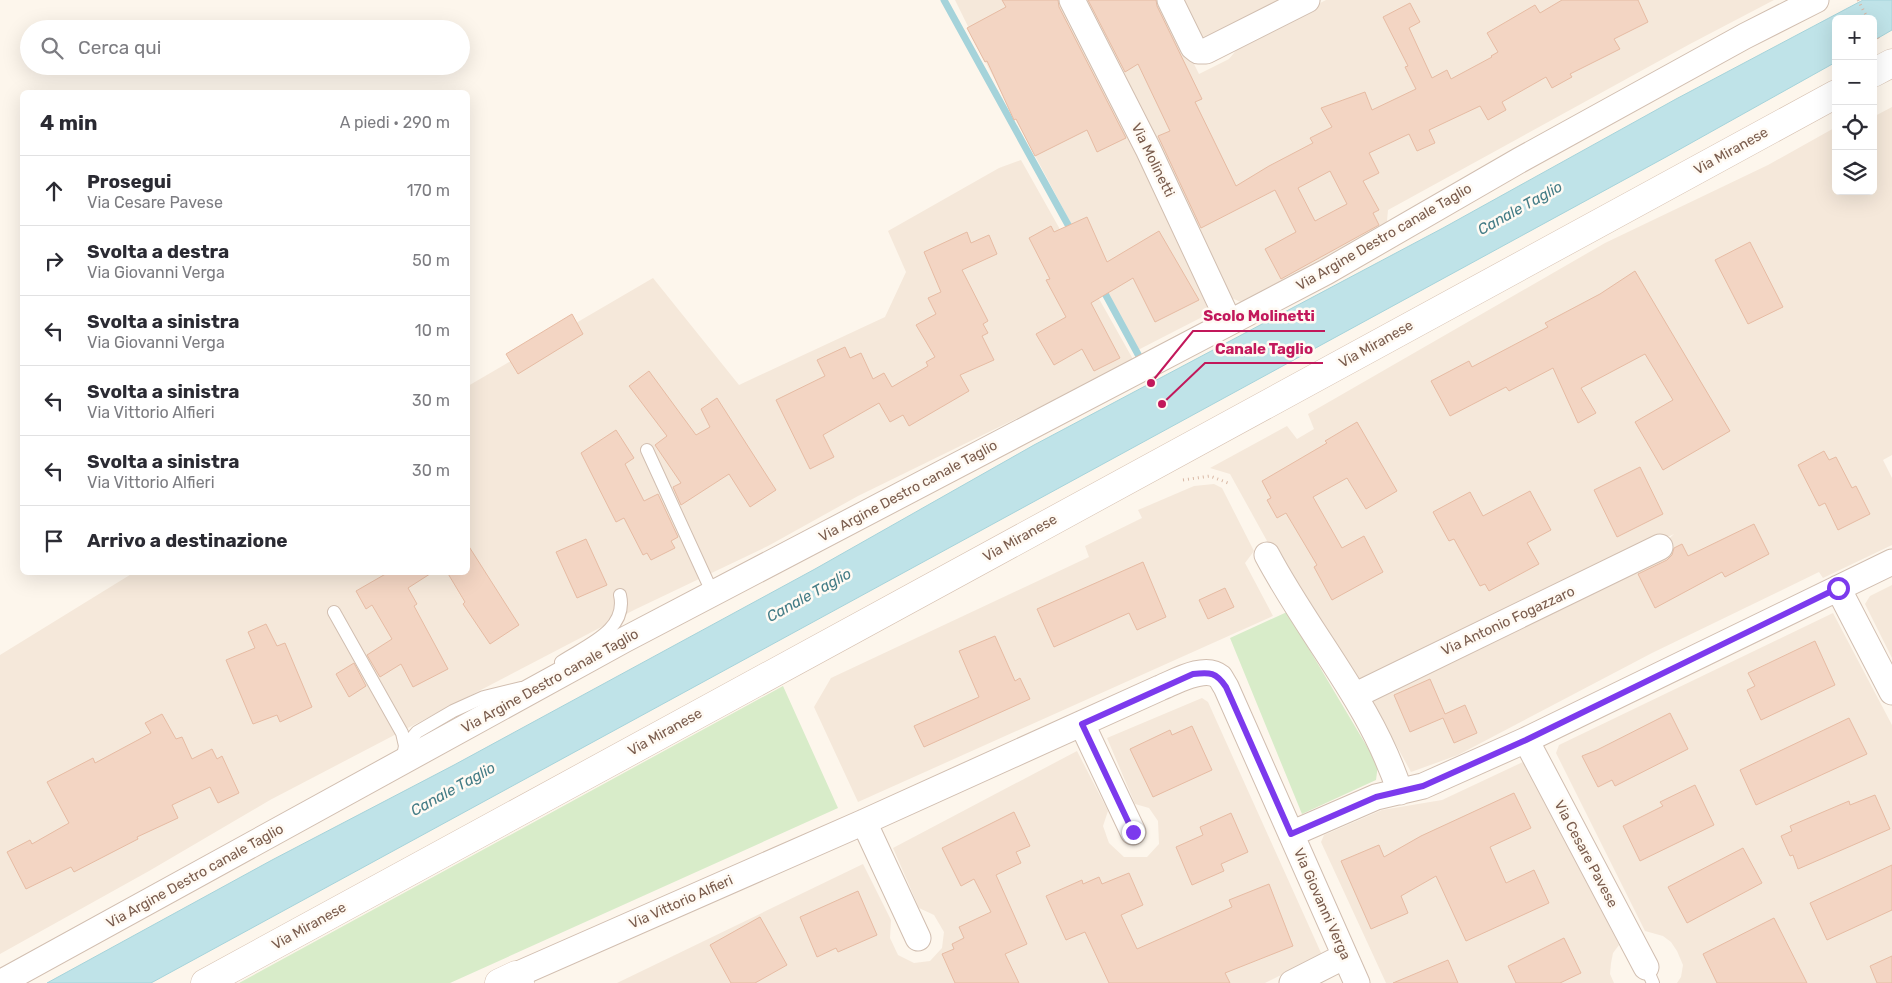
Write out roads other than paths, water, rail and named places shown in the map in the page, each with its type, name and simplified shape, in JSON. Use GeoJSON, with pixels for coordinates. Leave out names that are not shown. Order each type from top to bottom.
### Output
{"type":"FeatureCollection","features":[{"type":"Feature","properties":{"kind":"main road"},"geometry":{"type":"LineString","coordinates":[[1877,71],[1892,63]]}},
{"type":"Feature","properties":{"kind":"main road","name":"Via Miranese"},"geometry":{"type":"LineString","coordinates":[[205,983],[1832,96]]}},
{"type":"Feature","properties":{"kind":"street","name":"Via Molinetti"},"geometry":{"type":"LineString","coordinates":[[1072,0],[1148,149],[1229,322]]}},
{"type":"Feature","properties":{"kind":"street"},"geometry":{"type":"LineString","coordinates":[[1170,0],[1193,47],[1198,51],[1206,52],[1307,0]]}},
{"type":"Feature","properties":{"kind":"street","name":"Via Argine Destro canale Taglio"},"geometry":{"type":"LineString","coordinates":[[0,983],[403,754],[542,686],[713,594],[1326,272],[1520,160],[1745,36],[1816,0]]}},
{"type":"Feature","properties":{"kind":"street","name":"Via Antonio Fogazzaro"},"geometry":{"type":"LineString","coordinates":[[1356,695],[1660,547]]}},
{"type":"Feature","properties":{"kind":"street"},"geometry":{"type":"LineString","coordinates":[[1267,555],[1281,581],[1356,695],[1390,761],[1400,792]]}},
{"type":"Feature","properties":{"kind":"street"},"geometry":{"type":"LineString","coordinates":[[1291,834],[1376,797],[1423,786],[1526,740],[1892,562]]}},
{"type":"Feature","properties":{"kind":"street"},"geometry":{"type":"LineString","coordinates":[[1838,588],[1892,692]]}},
{"type":"Feature","properties":{"kind":"street","name":"Via Vittorio Alfieri"},"geometry":{"type":"LineString","coordinates":[[512,980],[1160,688],[1193,674],[1203,673]]}},
{"type":"Feature","properties":{"kind":"street","name":"Via Giovanni Verga"},"geometry":{"type":"LineString","coordinates":[[1203,673],[1220,677],[1226,687],[1357,983]]}},
{"type":"Feature","properties":{"kind":"street"},"geometry":{"type":"LineString","coordinates":[[1082,724],[1133,832]]}},
{"type":"Feature","properties":{"kind":"street","name":"Via Cesare Pavese"},"geometry":{"type":"LineString","coordinates":[[1526,740],[1650,975]]}},
{"type":"Feature","properties":{"kind":"street"},"geometry":{"type":"LineString","coordinates":[[864,822],[918,938]]}},
{"type":"Feature","properties":{"kind":"street"},"geometry":{"type":"LineString","coordinates":[[1292,983],[1345,956]]}},
{"type":"Feature","properties":{"kind":"lane"},"geometry":{"type":"LineString","coordinates":[[647,450],[713,594]]}},
{"type":"Feature","properties":{"kind":"lane"},"geometry":{"type":"LineString","coordinates":[[542,686],[556,665],[611,630],[619,619],[622,605],[620,594]]}},
{"type":"Feature","properties":{"kind":"lane"},"geometry":{"type":"LineString","coordinates":[[334,612],[402,733],[403,754]]}},
{"type":"Feature","properties":{"kind":"water"},"geometry":{"type":"Polygon","coordinates":[[[1863,0],[1892,0],[1892,30],[1877,39],[1877,15],[1835,15],[1863,0]]]}},
{"type":"Feature","properties":{"kind":"water"},"geometry":{"type":"Polygon","coordinates":[[[1832,16],[1832,64],[1666,157],[151,983],[47,983],[272,860],[454,765],[815,569],[1034,445],[1443,228],[1676,99],[1832,16]]]}},
{"type":"Feature","properties":{"kind":"waterway"},"geometry":{"type":"LineString","coordinates":[[944,0],[1072,232]]}},
{"type":"Feature","properties":{"kind":"waterway"},"geometry":{"type":"LineString","coordinates":[[1102,288],[1140,358]]}},
{"type":"Feature","properties":{"kind":"place","name":"Scolo Molinetti"},"geometry":{"type":"Point","coordinates":[1151,383]}},
{"type":"Feature","properties":{"kind":"place","name":"Canale Taglio"},"geometry":{"type":"Point","coordinates":[1162,404]}}]}
